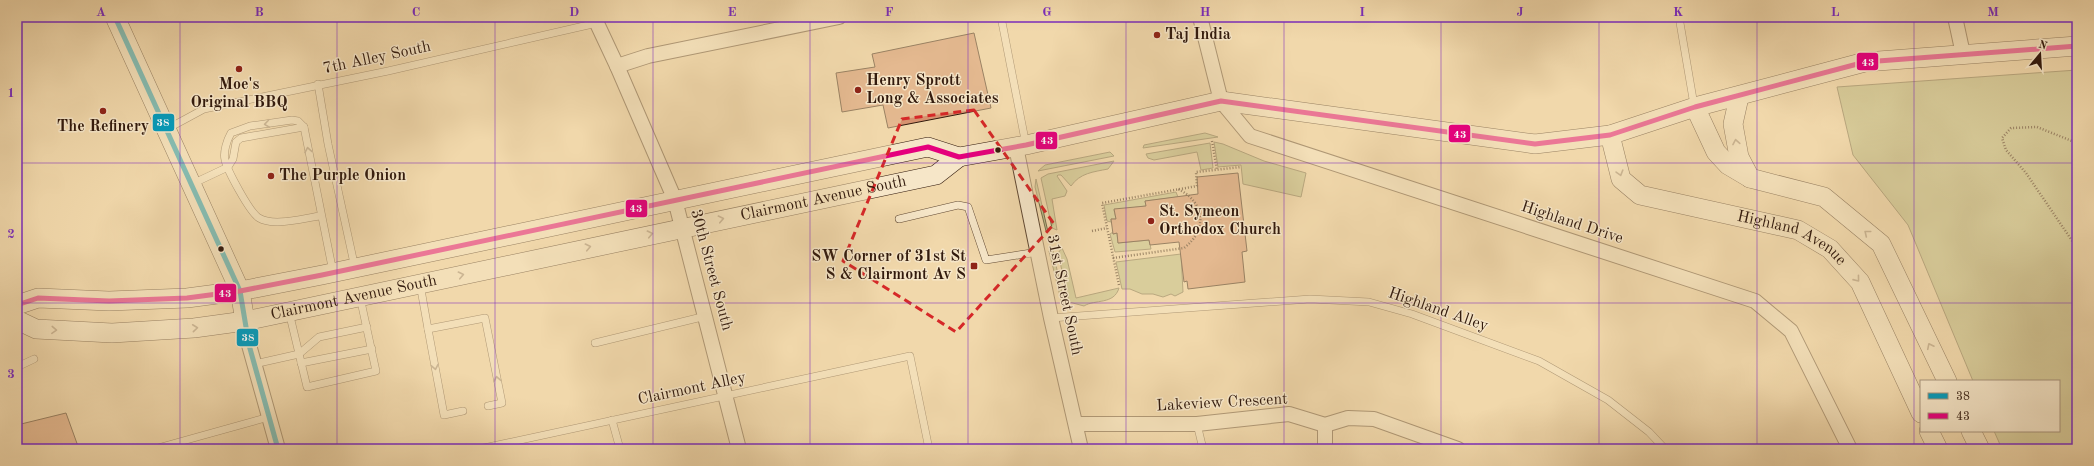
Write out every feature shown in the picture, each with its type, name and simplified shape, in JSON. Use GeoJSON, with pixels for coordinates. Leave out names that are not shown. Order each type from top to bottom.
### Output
{"type":"FeatureCollection","features":[{"type":"Feature","properties":{"kind":"street"},"geometry":{"type":"LineString","coordinates":[[115,17],[240,291],[254,364],[278,449]]}},
{"type":"Feature","properties":{"kind":"street"},"geometry":{"type":"LineString","coordinates":[[617,66],[648,56],[839,17]]}},
{"type":"Feature","properties":{"kind":"street"},"geometry":{"type":"LineString","coordinates":[[1200,17],[1221,101]]}},
{"type":"Feature","properties":{"kind":"street"},"geometry":{"type":"LineString","coordinates":[[1955,17],[1963,54]]}},
{"type":"Feature","properties":{"kind":"street","name":"30th Street South"},"geometry":{"type":"LineString","coordinates":[[596,20],[675,200],[739,449]]}},
{"type":"Feature","properties":{"kind":"street","name":"Clairmont Avenue South"},"geometry":{"type":"LineString","coordinates":[[17,305],[38,298],[109,301],[187,298],[240,291],[333,273],[928,147],[959,157],[1021,146],[1221,101],[1535,144],[1610,135],[1695,107],[1865,62],[2077,46]]}},
{"type":"Feature","properties":{"kind":"street"},"geometry":{"type":"LineString","coordinates":[[1739,96],[1733,124],[1739,157],[1750,178]]}},
{"type":"Feature","properties":{"kind":"street","name":"Highland Drive"},"geometry":{"type":"LineString","coordinates":[[1221,101],[1250,136],[1756,301],[1791,331],[1850,449]]}},
{"type":"Feature","properties":{"kind":"street"},"geometry":{"type":"LineString","coordinates":[[1695,107],[1716,152],[1728,165],[1750,178],[1824,197],[1881,244],[1947,380]]}},
{"type":"Feature","properties":{"kind":"street","name":"Highland Avenue"},"geometry":{"type":"LineString","coordinates":[[1610,135],[1621,179],[1640,195],[1798,230],[1830,249],[1860,282],[1920,411]]}},
{"type":"Feature","properties":{"kind":"street","name":"31st Street South"},"geometry":{"type":"LineString","coordinates":[[1021,146],[1038,252],[1051,318],[1081,449]]}},
{"type":"Feature","properties":{"kind":"street","name":"Clairmont Avenue South"},"geometry":{"type":"LineString","coordinates":[[17,320],[36,329],[112,333],[194,328],[245,321],[683,227],[936,175],[959,157]]}},
{"type":"Feature","properties":{"kind":"street","name":"Lakeview Crescent"},"geometry":{"type":"LineString","coordinates":[[1076,424],[1197,424],[1289,414],[1325,424]]}},
{"type":"Feature","properties":{"kind":"street"},"geometry":{"type":"LineString","coordinates":[[1325,449],[1325,424],[1348,418],[1374,420],[1458,449]]}},
{"type":"Feature","properties":{"kind":"street"},"geometry":{"type":"LineString","coordinates":[[1930,432],[1938,449]]}},
{"type":"Feature","properties":{"kind":"street"},"geometry":{"type":"LineString","coordinates":[[1972,432],[1980,449]]}},
{"type":"Feature","properties":{"kind":"lane"},"geometry":{"type":"LineString","coordinates":[[1001,17],[1021,146]]}},
{"type":"Feature","properties":{"kind":"lane"},"geometry":{"type":"LineString","coordinates":[[1679,17],[1695,107]]}},
{"type":"Feature","properties":{"kind":"lane","name":"7th Alley South"},"geometry":{"type":"LineString","coordinates":[[167,129],[204,109],[596,20]]}},
{"type":"Feature","properties":{"kind":"lane"},"geometry":{"type":"LineString","coordinates":[[318,84],[328,144],[355,268]]}},
{"type":"Feature","properties":{"kind":"lane"},"geometry":{"type":"LineString","coordinates":[[320,216],[281,222],[260,219],[245,204],[225,159],[227,140],[231,133],[250,126],[292,120],[298,122],[304,127],[320,216],[333,273]]}},
{"type":"Feature","properties":{"kind":"lane"},"geometry":{"type":"LineString","coordinates":[[192,184],[228,166]]}},
{"type":"Feature","properties":{"kind":"lane"},"geometry":{"type":"LineString","coordinates":[[899,219],[958,205],[968,207],[986,260],[1038,252]]}},
{"type":"Feature","properties":{"kind":"lane"},"geometry":{"type":"LineString","coordinates":[[420,284],[444,414],[464,411]]}},
{"type":"Feature","properties":{"kind":"lane"},"geometry":{"type":"LineString","coordinates":[[289,312],[306,387],[376,371],[360,296]]}},
{"type":"Feature","properties":{"kind":"lane","name":"Highland Alley"},"geometry":{"type":"LineString","coordinates":[[1051,318],[1310,299],[1369,302],[1412,314],[1539,361],[1608,400],[1649,432],[1665,449]]}},
{"type":"Feature","properties":{"kind":"lane"},"geometry":{"type":"LineString","coordinates":[[595,343],[706,316]]}},
{"type":"Feature","properties":{"kind":"lane"},"geometry":{"type":"LineString","coordinates":[[428,329],[485,318],[502,403],[488,406]]}},
{"type":"Feature","properties":{"kind":"lane"},"geometry":{"type":"LineString","coordinates":[[254,364],[299,354],[319,337],[367,327]]}},
{"type":"Feature","properties":{"kind":"lane"},"geometry":{"type":"LineString","coordinates":[[301,363],[372,349]]}},
{"type":"Feature","properties":{"kind":"lane","name":"Clairmont Alley"},"geometry":{"type":"LineString","coordinates":[[479,449],[910,356],[929,449]]}},
{"type":"Feature","properties":{"kind":"lane"},"geometry":{"type":"LineString","coordinates":[[17,367],[34,359]]}},
{"type":"Feature","properties":{"kind":"lane"},"geometry":{"type":"LineString","coordinates":[[154,449],[269,418]]}},
{"type":"Feature","properties":{"kind":"lane"},"geometry":{"type":"LineString","coordinates":[[612,420],[620,449]]}},
{"type":"Feature","properties":{"kind":"lane"},"geometry":{"type":"LineString","coordinates":[[1197,424],[1203,449]]}},
{"type":"Feature","properties":{"kind":"path"},"geometry":{"type":"LineString","coordinates":[[2077,143],[2051,131],[2032,126],[2011,128],[2002,138],[2006,150],[2026,173],[2077,248]]}},
{"type":"Feature","properties":{"kind":"path"},"geometry":{"type":"LineString","coordinates":[[1212,141],[1217,170]]}},
{"type":"Feature","properties":{"kind":"path"},"geometry":{"type":"LineString","coordinates":[[1119,285],[1102,203],[1198,186],[1196,172],[1241,167]]}},
{"type":"Feature","properties":{"kind":"path"},"geometry":{"type":"LineString","coordinates":[[1114,258],[1184,248],[1190,244],[1199,230],[1200,212],[1197,204],[1191,197],[1178,189]]}},
{"type":"Feature","properties":{"kind":"path"},"geometry":{"type":"LineString","coordinates":[[1092,231],[1107,228]]}},
{"type":"Feature","properties":{"kind":"highlighted area"},"geometry":{"type":"Polygon","coordinates":[[[974,110],[1054,224],[956,332],[843,261],[902,119],[974,110]]]}},
{"type":"Feature","properties":{"kind":"green space"},"geometry":{"type":"Polygon","coordinates":[[[2077,70],[2077,449],[2002,449],[1994,432],[2060,432],[2060,380],[1973,380],[1908,225],[1853,155],[1837,87],[2077,70]]]}},
{"type":"Feature","properties":{"kind":"green space"},"geometry":{"type":"Polygon","coordinates":[[[1205,133],[1218,137],[1143,148],[1144,145],[1205,133]]]}},
{"type":"Feature","properties":{"kind":"green space"},"geometry":{"type":"Polygon","coordinates":[[[1214,142],[1223,144],[1264,161],[1306,173],[1301,197],[1243,184],[1241,165],[1218,167],[1214,142]]]}},
{"type":"Feature","properties":{"kind":"green space"},"geometry":{"type":"Polygon","coordinates":[[[1210,143],[1213,168],[1201,170],[1197,152],[1154,160],[1148,158],[1146,154],[1210,143]]]}},
{"type":"Feature","properties":{"kind":"green space"},"geometry":{"type":"Polygon","coordinates":[[[1110,152],[1114,156],[1038,171],[1045,165],[1110,152]]]}},
{"type":"Feature","properties":{"kind":"green space"},"geometry":{"type":"Polygon","coordinates":[[[1114,161],[1108,169],[1092,172],[1078,178],[1071,186],[1061,175],[1057,176],[1067,191],[1065,196],[1052,199],[1057,230],[1052,228],[1041,178],[1048,174],[1114,161]]]}},
{"type":"Feature","properties":{"kind":"green space"},"geometry":{"type":"Polygon","coordinates":[[[1036,179],[1048,232],[1046,231],[1035,187],[1036,179]]]}},
{"type":"Feature","properties":{"kind":"green space"},"geometry":{"type":"Polygon","coordinates":[[[1176,192],[1178,197],[1145,201],[1146,206],[1114,210],[1116,219],[1111,219],[1111,222],[1107,221],[1104,205],[1176,192]]]}},
{"type":"Feature","properties":{"kind":"green space"},"geometry":{"type":"Polygon","coordinates":[[[1113,232],[1113,234],[1117,233],[1118,243],[1149,240],[1151,249],[1115,252],[1110,234],[1113,232]]]}},
{"type":"Feature","properties":{"kind":"green space"},"geometry":{"type":"Polygon","coordinates":[[[1062,248],[1067,259],[1076,298],[1119,288],[1117,293],[1113,297],[1104,301],[1084,306],[1069,302],[1058,253],[1062,248]]]}},
{"type":"Feature","properties":{"kind":"green space"},"geometry":{"type":"Polygon","coordinates":[[[1052,250],[1066,312],[1063,308],[1049,251],[1052,250]]]}},
{"type":"Feature","properties":{"kind":"green space"},"geometry":{"type":"Polygon","coordinates":[[[1181,254],[1183,292],[1175,296],[1171,294],[1163,297],[1153,294],[1142,294],[1130,289],[1122,289],[1116,262],[1181,254]]]}},
{"type":"Feature","properties":{"kind":"building"},"geometry":{"type":"Polygon","coordinates":[[[974,33],[991,108],[888,128],[883,105],[842,112],[836,73],[875,67],[872,54],[974,33]]]}},
{"type":"Feature","properties":{"kind":"building"},"geometry":{"type":"Polygon","coordinates":[[[1238,173],[1247,251],[1242,252],[1245,282],[1188,289],[1187,281],[1184,282],[1179,242],[1150,245],[1149,240],[1118,243],[1117,233],[1113,234],[1111,219],[1116,219],[1114,209],[1146,206],[1145,201],[1198,194],[1197,177],[1238,173]]]}},
{"type":"Feature","properties":{"kind":"building"},"geometry":{"type":"Polygon","coordinates":[[[66,413],[79,449],[17,449],[17,425],[66,413]]]}},
{"type":"Feature","properties":{"kind":"transit line","name":"38"},"geometry":{"type":"LineString","coordinates":[[115,17],[240,291],[249,345],[278,449]]}},
{"type":"Feature","properties":{"kind":"transit line","name":"43"},"geometry":{"type":"LineString","coordinates":[[17,305],[38,298],[109,301],[187,298],[240,291],[928,147],[959,157],[1026,145],[1221,101],[1535,144],[1610,135],[1695,107],[1865,62],[2077,46]]}},
{"type":"Feature","properties":{"kind":"place","name":"Taj India"},"geometry":{"type":"Point","coordinates":[1157,35]}},
{"type":"Feature","properties":{"kind":"place","name":"Moe's Original BBQ"},"geometry":{"type":"Point","coordinates":[239,69]}},
{"type":"Feature","properties":{"kind":"place","name":"Henry Sprott Long & Associates"},"geometry":{"type":"Point","coordinates":[858,90]}},
{"type":"Feature","properties":{"kind":"place","name":"The Refinery"},"geometry":{"type":"Point","coordinates":[103,111]}},
{"type":"Feature","properties":{"kind":"place","name":"The Purple Onion"},"geometry":{"type":"Point","coordinates":[271,176]}},
{"type":"Feature","properties":{"kind":"place","name":"St. Symeon Orthodox Church"},"geometry":{"type":"Point","coordinates":[1151,221]}},
{"type":"Feature","properties":{"kind":"place","name":"SW Corner of 31st St S & Clairmont Av S"},"geometry":{"type":"Point","coordinates":[974,266]}}]}
